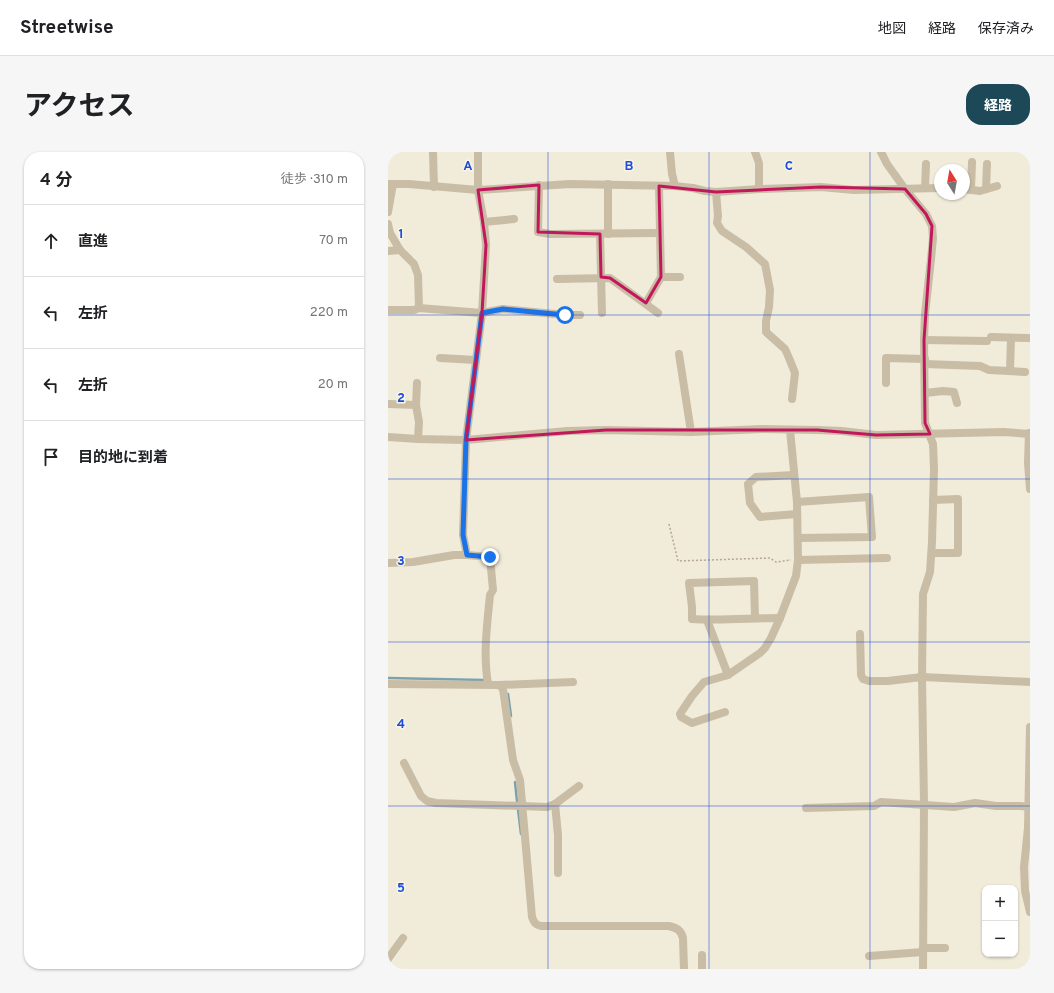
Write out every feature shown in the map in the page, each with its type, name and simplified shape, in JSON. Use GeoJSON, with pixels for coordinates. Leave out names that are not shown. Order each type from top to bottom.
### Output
{"type":"FeatureCollection","features":[{"type":"Feature","properties":{"kind":"street"},"geometry":{"type":"LineString","coordinates":[[433,152],[434,187]]}},
{"type":"Feature","properties":{"kind":"street"},"geometry":{"type":"LineString","coordinates":[[467,555],[463,535],[466,440],[482,313],[486,245],[484,222],[478,190],[478,152]]}},
{"type":"Feature","properties":{"kind":"street"},"geometry":{"type":"LineString","coordinates":[[670,152],[672,174],[675,186]]}},
{"type":"Feature","properties":{"kind":"street"},"geometry":{"type":"LineString","coordinates":[[755,152],[759,163],[758,189]]}},
{"type":"Feature","properties":{"kind":"street"},"geometry":{"type":"LineString","coordinates":[[880,152],[905,189],[926,214],[932,226],[931,259],[925,314],[924,340],[925,423],[933,444],[933,500],[932,553],[930,572],[922,594],[924,804],[923,969]]}},
{"type":"Feature","properties":{"kind":"street"},"geometry":{"type":"LineString","coordinates":[[970,176],[972,162]]}},
{"type":"Feature","properties":{"kind":"street"},"geometry":{"type":"LineString","coordinates":[[925,188],[926,164]]}},
{"type":"Feature","properties":{"kind":"street"},"geometry":{"type":"LineString","coordinates":[[986,189],[987,164]]}},
{"type":"Feature","properties":{"kind":"street"},"geometry":{"type":"LineString","coordinates":[[388,212],[390,184],[478,190],[539,185],[608,184],[675,186],[716,192],[821,187],[854,190],[934,188]]}},
{"type":"Feature","properties":{"kind":"street"},"geometry":{"type":"LineString","coordinates":[[602,312],[601,277],[608,184]]}},
{"type":"Feature","properties":{"kind":"street"},"geometry":{"type":"LineString","coordinates":[[539,185],[538,232],[550,234],[659,232]]}},
{"type":"Feature","properties":{"kind":"street"},"geometry":{"type":"LineString","coordinates":[[646,303],[661,277],[659,186]]}},
{"type":"Feature","properties":{"kind":"street"},"geometry":{"type":"LineString","coordinates":[[970,190],[980,191],[997,186]]}},
{"type":"Feature","properties":{"kind":"street"},"geometry":{"type":"LineString","coordinates":[[716,192],[718,216],[717,223],[722,231],[746,247],[765,264],[770,290],[766,332],[785,349],[795,373],[792,399]]}},
{"type":"Feature","properties":{"kind":"street"},"geometry":{"type":"LineString","coordinates":[[484,222],[514,219]]}},
{"type":"Feature","properties":{"kind":"street"},"geometry":{"type":"LineString","coordinates":[[388,224],[389,233],[400,250],[414,264],[418,274],[419,308]]}},
{"type":"Feature","properties":{"kind":"street"},"geometry":{"type":"LineString","coordinates":[[388,251],[400,250]]}},
{"type":"Feature","properties":{"kind":"street"},"geometry":{"type":"LineString","coordinates":[[661,277],[680,277]]}},
{"type":"Feature","properties":{"kind":"street"},"geometry":{"type":"LineString","coordinates":[[557,279],[610,278],[658,313]]}},
{"type":"Feature","properties":{"kind":"street"},"geometry":{"type":"LineString","coordinates":[[388,310],[414,310],[419,308],[482,313],[503,309],[580,315]]}},
{"type":"Feature","properties":{"kind":"street"},"geometry":{"type":"LineString","coordinates":[[1010,371],[1011,338]]}},
{"type":"Feature","properties":{"kind":"street"},"geometry":{"type":"LineString","coordinates":[[924,340],[1030,338]]}},
{"type":"Feature","properties":{"kind":"street"},"geometry":{"type":"LineString","coordinates":[[678,354],[691,432]]}},
{"type":"Feature","properties":{"kind":"street"},"geometry":{"type":"LineString","coordinates":[[440,358],[476,360]]}},
{"type":"Feature","properties":{"kind":"street"},"geometry":{"type":"LineString","coordinates":[[886,383],[886,358],[980,366],[989,370],[1025,372]]}},
{"type":"Feature","properties":{"kind":"street"},"geometry":{"type":"LineString","coordinates":[[417,383],[416,405],[419,422],[418,439]]}},
{"type":"Feature","properties":{"kind":"street"},"geometry":{"type":"LineString","coordinates":[[925,393],[954,392],[957,403]]}},
{"type":"Feature","properties":{"kind":"street"},"geometry":{"type":"LineString","coordinates":[[388,404],[416,405]]}},
{"type":"Feature","properties":{"kind":"street"},"geometry":{"type":"LineString","coordinates":[[388,437],[466,440],[581,431],[691,432],[762,429],[842,431],[876,435],[1004,432],[1029,434],[1028,463],[1030,489]]}},
{"type":"Feature","properties":{"kind":"street"},"geometry":{"type":"LineString","coordinates":[[725,712],[692,723],[680,714],[704,682],[728,675],[760,653],[771,638],[780,618],[796,576],[798,560],[797,502],[790,430]]}},
{"type":"Feature","properties":{"kind":"street"},"geometry":{"type":"LineString","coordinates":[[794,475],[756,477],[748,484],[750,503],[760,517],[797,514]]}},
{"type":"Feature","properties":{"kind":"street"},"geometry":{"type":"LineString","coordinates":[[797,502],[869,497],[872,537],[798,538]]}},
{"type":"Feature","properties":{"kind":"street"},"geometry":{"type":"LineString","coordinates":[[932,553],[958,553],[958,499],[933,500]]}},
{"type":"Feature","properties":{"kind":"street"},"geometry":{"type":"LineString","coordinates":[[388,563],[413,562],[454,555],[490,557],[493,590],[490,595],[486,647],[486,670],[488,684]]}},
{"type":"Feature","properties":{"kind":"street"},"geometry":{"type":"LineString","coordinates":[[798,560],[887,558]]}},
{"type":"Feature","properties":{"kind":"street"},"geometry":{"type":"LineString","coordinates":[[755,618],[754,580],[689,583],[692,619],[780,618]]}},
{"type":"Feature","properties":{"kind":"street"},"geometry":{"type":"LineString","coordinates":[[707,620],[728,675]]}},
{"type":"Feature","properties":{"kind":"street"},"geometry":{"type":"LineString","coordinates":[[860,634],[861,675],[863,679],[870,681],[888,681],[922,677],[1030,682]]}},
{"type":"Feature","properties":{"kind":"street"},"geometry":{"type":"LineString","coordinates":[[388,684],[499,685],[573,682]]}},
{"type":"Feature","properties":{"kind":"street"},"geometry":{"type":"LineString","coordinates":[[499,685],[503,689],[513,760],[520,780],[532,917],[534,922],[541,926],[669,926],[680,930],[682,934],[684,969]]}},
{"type":"Feature","properties":{"kind":"street"},"geometry":{"type":"LineString","coordinates":[[1030,727],[1029,807],[1024,867],[1025,891],[1030,912]]}},
{"type":"Feature","properties":{"kind":"street"},"geometry":{"type":"LineString","coordinates":[[404,763],[421,796],[427,801],[436,803],[547,807],[555,804],[579,786]]}},
{"type":"Feature","properties":{"kind":"street"},"geometry":{"type":"LineString","coordinates":[[806,808],[874,806],[881,802],[954,806],[975,803],[996,806],[1029,807]]}},
{"type":"Feature","properties":{"kind":"street"},"geometry":{"type":"LineString","coordinates":[[555,804],[558,835],[558,873]]}},
{"type":"Feature","properties":{"kind":"street"},"geometry":{"type":"LineString","coordinates":[[388,959],[402,938]]}},
{"type":"Feature","properties":{"kind":"street"},"geometry":{"type":"LineString","coordinates":[[869,956],[945,948]]}},
{"type":"Feature","properties":{"kind":"street"},"geometry":{"type":"LineString","coordinates":[[702,955],[702,969]]}},
{"type":"Feature","properties":{"kind":"path"},"geometry":{"type":"LineString","coordinates":[[669,524],[678,562],[770,558],[776,562],[798,560]]}},
{"type":"Feature","properties":{"kind":"highlighted area"},"geometry":{"type":"Polygon","coordinates":[[[539,185],[538,232],[600,234],[601,277],[610,278],[646,303],[661,277],[659,186],[716,192],[821,187],[905,189],[926,214],[932,226],[924,340],[925,423],[930,434],[876,435],[817,430],[606,430],[466,440],[482,313],[486,245],[478,190],[539,185]]]}},
{"type":"Feature","properties":{"kind":"waterway"},"geometry":{"type":"LineString","coordinates":[[388,678],[483,680]]}},
{"type":"Feature","properties":{"kind":"waterway"},"geometry":{"type":"LineString","coordinates":[[508,694],[511,716]]}},
{"type":"Feature","properties":{"kind":"waterway"},"geometry":{"type":"LineString","coordinates":[[515,782],[517,801]]}},
{"type":"Feature","properties":{"kind":"waterway"},"geometry":{"type":"LineString","coordinates":[[518,809],[521,834]]}},
{"type":"Feature","properties":{"kind":"route"},"geometry":{"type":"LineString","coordinates":[[490,557],[467,555],[463,535],[466,440],[482,313],[503,309],[565,315]]}}]}
